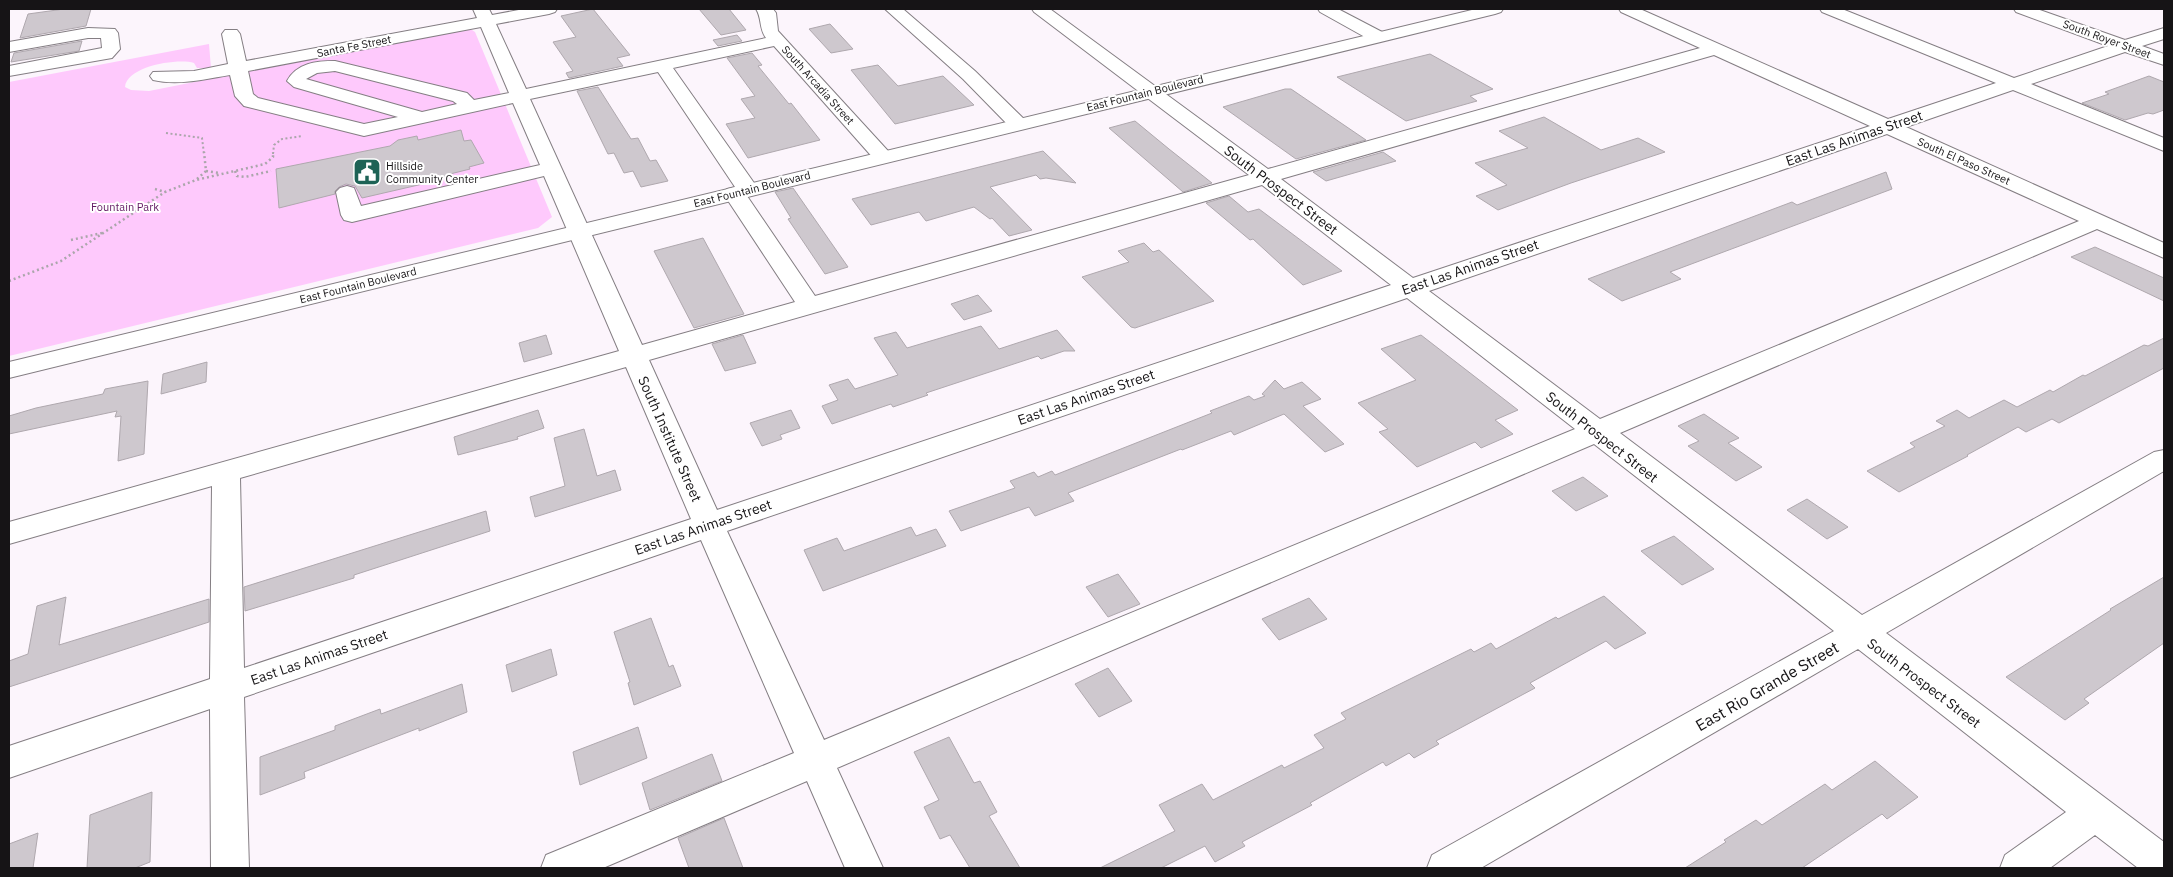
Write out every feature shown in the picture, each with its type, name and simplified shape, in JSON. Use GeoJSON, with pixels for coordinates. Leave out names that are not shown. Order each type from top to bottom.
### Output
{"type":"FeatureCollection","features":[{"type":"Feature","properties":{"kind":"street","name":"Santa Fe Street"},"geometry":{"type":"LineString","coordinates":[[159,76],[194,76],[240,68],[483,15],[549,9]]}},
{"type":"Feature","properties":{"kind":"street","name":"South Arcadia Street"},"geometry":{"type":"LineString","coordinates":[[764,9],[768,13],[770,32],[882,156]]}},
{"type":"Feature","properties":{"kind":"street"},"geometry":{"type":"LineString","coordinates":[[893,9],[969,75],[1018,124]]}},
{"type":"Feature","properties":{"kind":"street"},"geometry":{"type":"LineString","coordinates":[[1326,9],[1378,37]]}},
{"type":"Feature","properties":{"kind":"street","name":"East Fountain Boulevard"},"geometry":{"type":"LineString","coordinates":[[9,370],[882,156],[1495,9]]}},
{"type":"Feature","properties":{"kind":"street","name":"South El Paso Street"},"geometry":{"type":"LineString","coordinates":[[1628,9],[2164,251]]}},
{"type":"Feature","properties":{"kind":"street"},"geometry":{"type":"LineString","coordinates":[[1828,9],[2164,145]]}},
{"type":"Feature","properties":{"kind":"street","name":"South Royer Street"},"geometry":{"type":"LineString","coordinates":[[2022,9],[2164,60]]}},
{"type":"Feature","properties":{"kind":"street"},"geometry":{"type":"LineString","coordinates":[[1044,12],[1067,11]]}},
{"type":"Feature","properties":{"kind":"street","name":"South Prospect Street"},"geometry":{"type":"LineString","coordinates":[[1044,12],[1265,177],[1595,432],[2164,866]]}},
{"type":"Feature","properties":{"kind":"street","name":"South Institute Street"},"geometry":{"type":"LineString","coordinates":[[483,15],[709,525],[864,868]]}},
{"type":"Feature","properties":{"kind":"street"},"geometry":{"type":"LineString","coordinates":[[9,47],[88,33],[109,33],[111,49],[106,54],[9,71]]}},
{"type":"Feature","properties":{"kind":"street","name":"East Las Animas Street"},"geometry":{"type":"LineString","coordinates":[[9,762],[2164,33]]}},
{"type":"Feature","properties":{"kind":"street"},"geometry":{"type":"LineString","coordinates":[[231,34],[240,68],[244,96],[251,102],[364,130],[779,40]]}},
{"type":"Feature","properties":{"kind":"street"},"geometry":{"type":"LineString","coordinates":[[9,533],[1716,49]]}},
{"type":"Feature","properties":{"kind":"street"},"geometry":{"type":"LineString","coordinates":[[422,118],[300,83],[296,81],[297,77],[308,70],[335,66],[460,97],[470,107]]}},
{"type":"Feature","properties":{"kind":"street"},"geometry":{"type":"LineString","coordinates":[[662,66],[741,191],[810,307]]}},
{"type":"Feature","properties":{"kind":"street"},"geometry":{"type":"LineString","coordinates":[[348,192],[352,215],[550,168]]}},
{"type":"Feature","properties":{"kind":"street"},"geometry":{"type":"LineString","coordinates":[[560,868],[2097,221]]}},
{"type":"Feature","properties":{"kind":"street","name":"East Rio Grande Street"},"geometry":{"type":"LineString","coordinates":[[1446,868],[1860,634],[2164,458]]}},
{"type":"Feature","properties":{"kind":"street"},"geometry":{"type":"LineString","coordinates":[[226,472],[230,868]]}},
{"type":"Feature","properties":{"kind":"street"},"geometry":{"type":"LineString","coordinates":[[2019,868],[2095,813]]}},
{"type":"Feature","properties":{"kind":"path"},"geometry":{"type":"LineString","coordinates":[[166,133],[202,138],[206,171]]}},
{"type":"Feature","properties":{"kind":"path"},"geometry":{"type":"LineString","coordinates":[[9,281],[61,261],[88,245],[164,192],[196,180],[265,164],[273,157],[274,145],[282,139],[309,136]]}},
{"type":"Feature","properties":{"kind":"path"},"geometry":{"type":"LineString","coordinates":[[196,180],[206,171],[223,173]]}},
{"type":"Feature","properties":{"kind":"path"},"geometry":{"type":"LineString","coordinates":[[235,171],[237,176],[245,177],[271,171]]}},
{"type":"Feature","properties":{"kind":"path"},"geometry":{"type":"LineString","coordinates":[[155,189],[164,192]]}},
{"type":"Feature","properties":{"kind":"path"},"geometry":{"type":"LineString","coordinates":[[71,240],[106,232]]}},
{"type":"Feature","properties":{"kind":"path"},"geometry":{"type":"LineString","coordinates":[[81,238],[88,245]]}},
{"type":"Feature","properties":{"kind":"green space","name":"Fountain Park"},"geometry":{"type":"Polygon","coordinates":[[[463,29],[475,32],[552,217],[538,228],[9,356],[9,82],[209,44],[211,68],[197,68],[194,63],[187,62],[154,65],[134,74],[128,80],[125,87],[131,90],[149,91],[463,29]]]}},
{"type":"Feature","properties":{"kind":"building"},"geometry":{"type":"Polygon","coordinates":[[[64,9],[91,9],[86,26],[20,38],[28,14],[64,9]]]}},
{"type":"Feature","properties":{"kind":"building"},"geometry":{"type":"Polygon","coordinates":[[[593,9],[630,55],[617,58],[623,66],[569,78],[566,73],[573,71],[553,42],[576,37],[561,16],[593,9]]]}},
{"type":"Feature","properties":{"kind":"building"},"geometry":{"type":"Polygon","coordinates":[[[699,9],[729,9],[746,30],[721,35],[699,9]]]}},
{"type":"Feature","properties":{"kind":"building"},"geometry":{"type":"Polygon","coordinates":[[[830,24],[853,49],[831,53],[809,29],[830,24]]]}},
{"type":"Feature","properties":{"kind":"building"},"geometry":{"type":"Polygon","coordinates":[[[737,35],[742,41],[718,46],[713,40],[737,35]]]}},
{"type":"Feature","properties":{"kind":"building"},"geometry":{"type":"Polygon","coordinates":[[[82,41],[79,51],[11,62],[14,53],[82,41]]]}},
{"type":"Feature","properties":{"kind":"building"},"geometry":{"type":"Polygon","coordinates":[[[752,53],[762,65],[758,66],[789,104],[791,103],[820,140],[748,158],[726,124],[755,118],[741,99],[755,96],[727,58],[752,53]]]}},
{"type":"Feature","properties":{"kind":"building"},"geometry":{"type":"Polygon","coordinates":[[[1430,54],[1493,89],[1470,96],[1477,101],[1406,121],[1337,77],[1430,54]]]}},
{"type":"Feature","properties":{"kind":"building"},"geometry":{"type":"Polygon","coordinates":[[[878,65],[898,86],[943,76],[974,105],[895,124],[851,70],[878,65]]]}},
{"type":"Feature","properties":{"kind":"building"},"geometry":{"type":"Polygon","coordinates":[[[2149,76],[2164,82],[2164,110],[2125,120],[2082,103],[2109,94],[2105,92],[2149,76]]]}},
{"type":"Feature","properties":{"kind":"building"},"geometry":{"type":"Polygon","coordinates":[[[598,87],[631,139],[638,138],[650,161],[656,160],[668,181],[641,187],[633,171],[624,173],[614,153],[608,154],[577,91],[598,87]]]}},
{"type":"Feature","properties":{"kind":"building"},"geometry":{"type":"Polygon","coordinates":[[[1285,89],[1291,89],[1366,140],[1296,159],[1223,107],[1285,89]]]}},
{"type":"Feature","properties":{"kind":"building"},"geometry":{"type":"Polygon","coordinates":[[[1544,117],[1601,150],[1638,138],[1665,152],[1571,183],[1498,210],[1476,196],[1507,185],[1475,163],[1528,148],[1499,131],[1544,117]]]}},
{"type":"Feature","properties":{"kind":"building"},"geometry":{"type":"Polygon","coordinates":[[[1135,121],[1212,183],[1183,192],[1109,128],[1135,121]]]}},
{"type":"Feature","properties":{"kind":"building","name":"Hillside Community Center"},"geometry":{"type":"Polygon","coordinates":[[[461,130],[464,141],[471,140],[484,163],[469,167],[470,169],[446,175],[440,180],[362,198],[355,186],[346,184],[339,187],[335,194],[279,208],[276,169],[390,146],[398,140],[417,136],[418,140],[461,130]]]}},
{"type":"Feature","properties":{"kind":"building"},"geometry":{"type":"Polygon","coordinates":[[[1043,151],[1076,183],[1046,178],[1040,179],[1036,175],[990,187],[1032,230],[1009,236],[992,218],[990,219],[974,207],[926,221],[919,212],[871,225],[852,199],[1043,151]]]}},
{"type":"Feature","properties":{"kind":"building"},"geometry":{"type":"Polygon","coordinates":[[[1383,152],[1396,161],[1326,181],[1313,172],[1383,152]]]}},
{"type":"Feature","properties":{"kind":"building"},"geometry":{"type":"Polygon","coordinates":[[[1886,172],[1892,189],[1670,272],[1681,279],[1622,301],[1588,279],[1792,202],[1797,205],[1886,172]]]}},
{"type":"Feature","properties":{"kind":"building"},"geometry":{"type":"Polygon","coordinates":[[[793,188],[848,267],[825,274],[788,219],[791,218],[775,192],[793,188]]]}},
{"type":"Feature","properties":{"kind":"building"},"geometry":{"type":"Polygon","coordinates":[[[1229,196],[1248,212],[1259,209],[1342,271],[1303,285],[1253,239],[1250,240],[1206,203],[1229,196]]]}},
{"type":"Feature","properties":{"kind":"building"},"geometry":{"type":"Polygon","coordinates":[[[703,238],[744,314],[694,328],[654,251],[703,238]]]}},
{"type":"Feature","properties":{"kind":"building"},"geometry":{"type":"Polygon","coordinates":[[[1144,243],[1153,252],[1159,250],[1214,301],[1135,328],[1131,327],[1082,277],[1129,262],[1118,251],[1144,243]]]}},
{"type":"Feature","properties":{"kind":"building"},"geometry":{"type":"Polygon","coordinates":[[[2095,247],[2164,278],[2164,301],[2071,257],[2095,247]]]}},
{"type":"Feature","properties":{"kind":"building"},"geometry":{"type":"Polygon","coordinates":[[[978,295],[992,311],[964,320],[951,304],[978,295]]]}},
{"type":"Feature","properties":{"kind":"building"},"geometry":{"type":"Polygon","coordinates":[[[981,326],[999,349],[1057,330],[1075,351],[1064,351],[1041,359],[1038,356],[926,393],[928,395],[893,407],[891,404],[832,424],[822,406],[838,400],[829,385],[848,379],[855,389],[898,375],[874,338],[896,332],[907,348],[981,326]]]}},
{"type":"Feature","properties":{"kind":"building"},"geometry":{"type":"Polygon","coordinates":[[[546,335],[552,354],[524,362],[519,343],[546,335]]]}},
{"type":"Feature","properties":{"kind":"building"},"geometry":{"type":"Polygon","coordinates":[[[743,335],[756,363],[725,371],[712,344],[743,335]]]}},
{"type":"Feature","properties":{"kind":"building"},"geometry":{"type":"Polygon","coordinates":[[[1421,335],[1518,410],[1495,420],[1513,434],[1481,448],[1475,442],[1417,467],[1379,432],[1388,429],[1358,403],[1416,380],[1381,349],[1421,335]]]}},
{"type":"Feature","properties":{"kind":"building"},"geometry":{"type":"Polygon","coordinates":[[[2164,338],[2164,368],[2059,423],[2052,419],[2026,432],[2018,427],[1899,492],[1867,471],[1915,447],[1910,443],[1945,426],[1936,421],[1957,410],[1969,418],[2004,400],[2017,407],[2050,390],[2053,392],[2144,345],[2148,346],[2164,338]]]}},
{"type":"Feature","properties":{"kind":"building"},"geometry":{"type":"Polygon","coordinates":[[[207,362],[206,382],[161,394],[163,374],[207,362]]]}},
{"type":"Feature","properties":{"kind":"building"},"geometry":{"type":"Polygon","coordinates":[[[1275,380],[1284,389],[1302,382],[1321,399],[1303,406],[1344,444],[1325,452],[1284,414],[1234,435],[1231,431],[1068,493],[1074,501],[1035,516],[1029,507],[961,531],[949,511],[1015,488],[1010,481],[1034,472],[1038,477],[1052,471],[1055,475],[1212,413],[1210,411],[1249,396],[1254,400],[1265,396],[1262,394],[1275,380]]]}},
{"type":"Feature","properties":{"kind":"building"},"geometry":{"type":"Polygon","coordinates":[[[148,381],[144,454],[118,461],[121,416],[115,417],[117,411],[9,434],[9,416],[36,408],[103,394],[105,389],[148,381]]]}},
{"type":"Feature","properties":{"kind":"building"},"geometry":{"type":"Polygon","coordinates":[[[538,410],[544,428],[517,437],[518,439],[458,455],[454,437],[538,410]]]}},
{"type":"Feature","properties":{"kind":"building"},"geometry":{"type":"Polygon","coordinates":[[[791,410],[800,428],[780,435],[782,439],[762,446],[750,423],[791,410]]]}},
{"type":"Feature","properties":{"kind":"building"},"geometry":{"type":"Polygon","coordinates":[[[1704,414],[1739,438],[1728,443],[1762,467],[1736,481],[1688,446],[1699,441],[1678,426],[1704,414]]]}},
{"type":"Feature","properties":{"kind":"building"},"geometry":{"type":"Polygon","coordinates":[[[584,429],[597,476],[615,470],[621,490],[535,517],[530,497],[565,486],[554,438],[584,429]]]}},
{"type":"Feature","properties":{"kind":"building"},"geometry":{"type":"Polygon","coordinates":[[[1583,477],[1608,496],[1576,511],[1552,491],[1583,477]]]}},
{"type":"Feature","properties":{"kind":"building"},"geometry":{"type":"Polygon","coordinates":[[[1807,499],[1848,527],[1827,539],[1787,510],[1807,499]]]}},
{"type":"Feature","properties":{"kind":"building"},"geometry":{"type":"Polygon","coordinates":[[[486,511],[490,531],[354,575],[354,578],[245,611],[244,587],[486,511]]]}},
{"type":"Feature","properties":{"kind":"building"},"geometry":{"type":"Polygon","coordinates":[[[911,527],[916,536],[936,529],[946,546],[823,591],[804,550],[837,538],[844,551],[911,527]]]}},
{"type":"Feature","properties":{"kind":"building"},"geometry":{"type":"Polygon","coordinates":[[[1674,536],[1714,569],[1682,585],[1641,551],[1674,536]]]}},
{"type":"Feature","properties":{"kind":"building"},"geometry":{"type":"Polygon","coordinates":[[[1118,574],[1140,604],[1108,617],[1086,587],[1118,574]]]}},
{"type":"Feature","properties":{"kind":"building"},"geometry":{"type":"Polygon","coordinates":[[[2164,577],[2164,643],[2084,699],[2089,703],[2065,720],[2006,677],[2110,609],[2164,577]]]}},
{"type":"Feature","properties":{"kind":"building"},"geometry":{"type":"Polygon","coordinates":[[[1604,596],[1646,633],[1615,649],[1606,641],[1530,683],[1535,688],[1436,741],[1439,744],[1414,758],[1409,753],[1386,766],[1383,762],[1310,803],[1312,805],[1242,842],[1245,846],[1215,862],[1205,846],[1161,868],[1100,868],[1175,831],[1159,805],[1202,784],[1213,800],[1282,765],[1284,768],[1324,748],[1314,735],[1346,719],[1341,713],[1471,649],[1474,652],[1491,643],[1496,649],[1556,617],[1558,619],[1604,596]]]}},
{"type":"Feature","properties":{"kind":"building"},"geometry":{"type":"Polygon","coordinates":[[[66,597],[59,645],[209,599],[209,622],[9,687],[9,661],[28,654],[37,606],[66,597]]]}},
{"type":"Feature","properties":{"kind":"building"},"geometry":{"type":"Polygon","coordinates":[[[1309,598],[1327,619],[1279,640],[1262,619],[1309,598]]]}},
{"type":"Feature","properties":{"kind":"building"},"geometry":{"type":"Polygon","coordinates":[[[651,618],[669,667],[673,665],[681,686],[634,705],[628,683],[630,682],[614,632],[651,618]]]}},
{"type":"Feature","properties":{"kind":"building"},"geometry":{"type":"Polygon","coordinates":[[[551,649],[557,675],[512,692],[506,665],[551,649]]]}},
{"type":"Feature","properties":{"kind":"building"},"geometry":{"type":"Polygon","coordinates":[[[1108,668],[1132,701],[1099,717],[1075,684],[1108,668]]]}},
{"type":"Feature","properties":{"kind":"building"},"geometry":{"type":"Polygon","coordinates":[[[462,684],[467,712],[419,731],[419,728],[304,772],[305,778],[260,795],[260,757],[335,730],[335,726],[380,709],[381,714],[462,684]]]}},
{"type":"Feature","properties":{"kind":"building"},"geometry":{"type":"Polygon","coordinates":[[[638,727],[647,758],[580,785],[573,752],[638,727]]]}},
{"type":"Feature","properties":{"kind":"building"},"geometry":{"type":"Polygon","coordinates":[[[949,737],[974,783],[980,781],[997,812],[989,816],[1020,868],[970,868],[950,835],[940,839],[924,807],[939,800],[914,752],[949,737]]]}},
{"type":"Feature","properties":{"kind":"building"},"geometry":{"type":"Polygon","coordinates":[[[712,754],[722,781],[650,810],[642,783],[712,754]]]}},
{"type":"Feature","properties":{"kind":"building"},"geometry":{"type":"Polygon","coordinates":[[[1875,761],[1918,797],[1887,819],[1882,814],[1802,868],[1685,868],[1756,820],[1762,825],[1825,784],[1832,790],[1875,761]]]}},
{"type":"Feature","properties":{"kind":"building"},"geometry":{"type":"Polygon","coordinates":[[[152,792],[150,862],[135,868],[87,868],[90,815],[152,792]]]}},
{"type":"Feature","properties":{"kind":"building"},"geometry":{"type":"Polygon","coordinates":[[[724,818],[743,868],[689,868],[678,838],[724,818]]]}},
{"type":"Feature","properties":{"kind":"building"},"geometry":{"type":"Polygon","coordinates":[[[38,833],[33,868],[9,868],[9,844],[38,833]]]}},
{"type":"Feature","properties":{"kind":"place","name":"Hillside Community Center"},"geometry":{"type":"Point","coordinates":[367,172]}}]}
